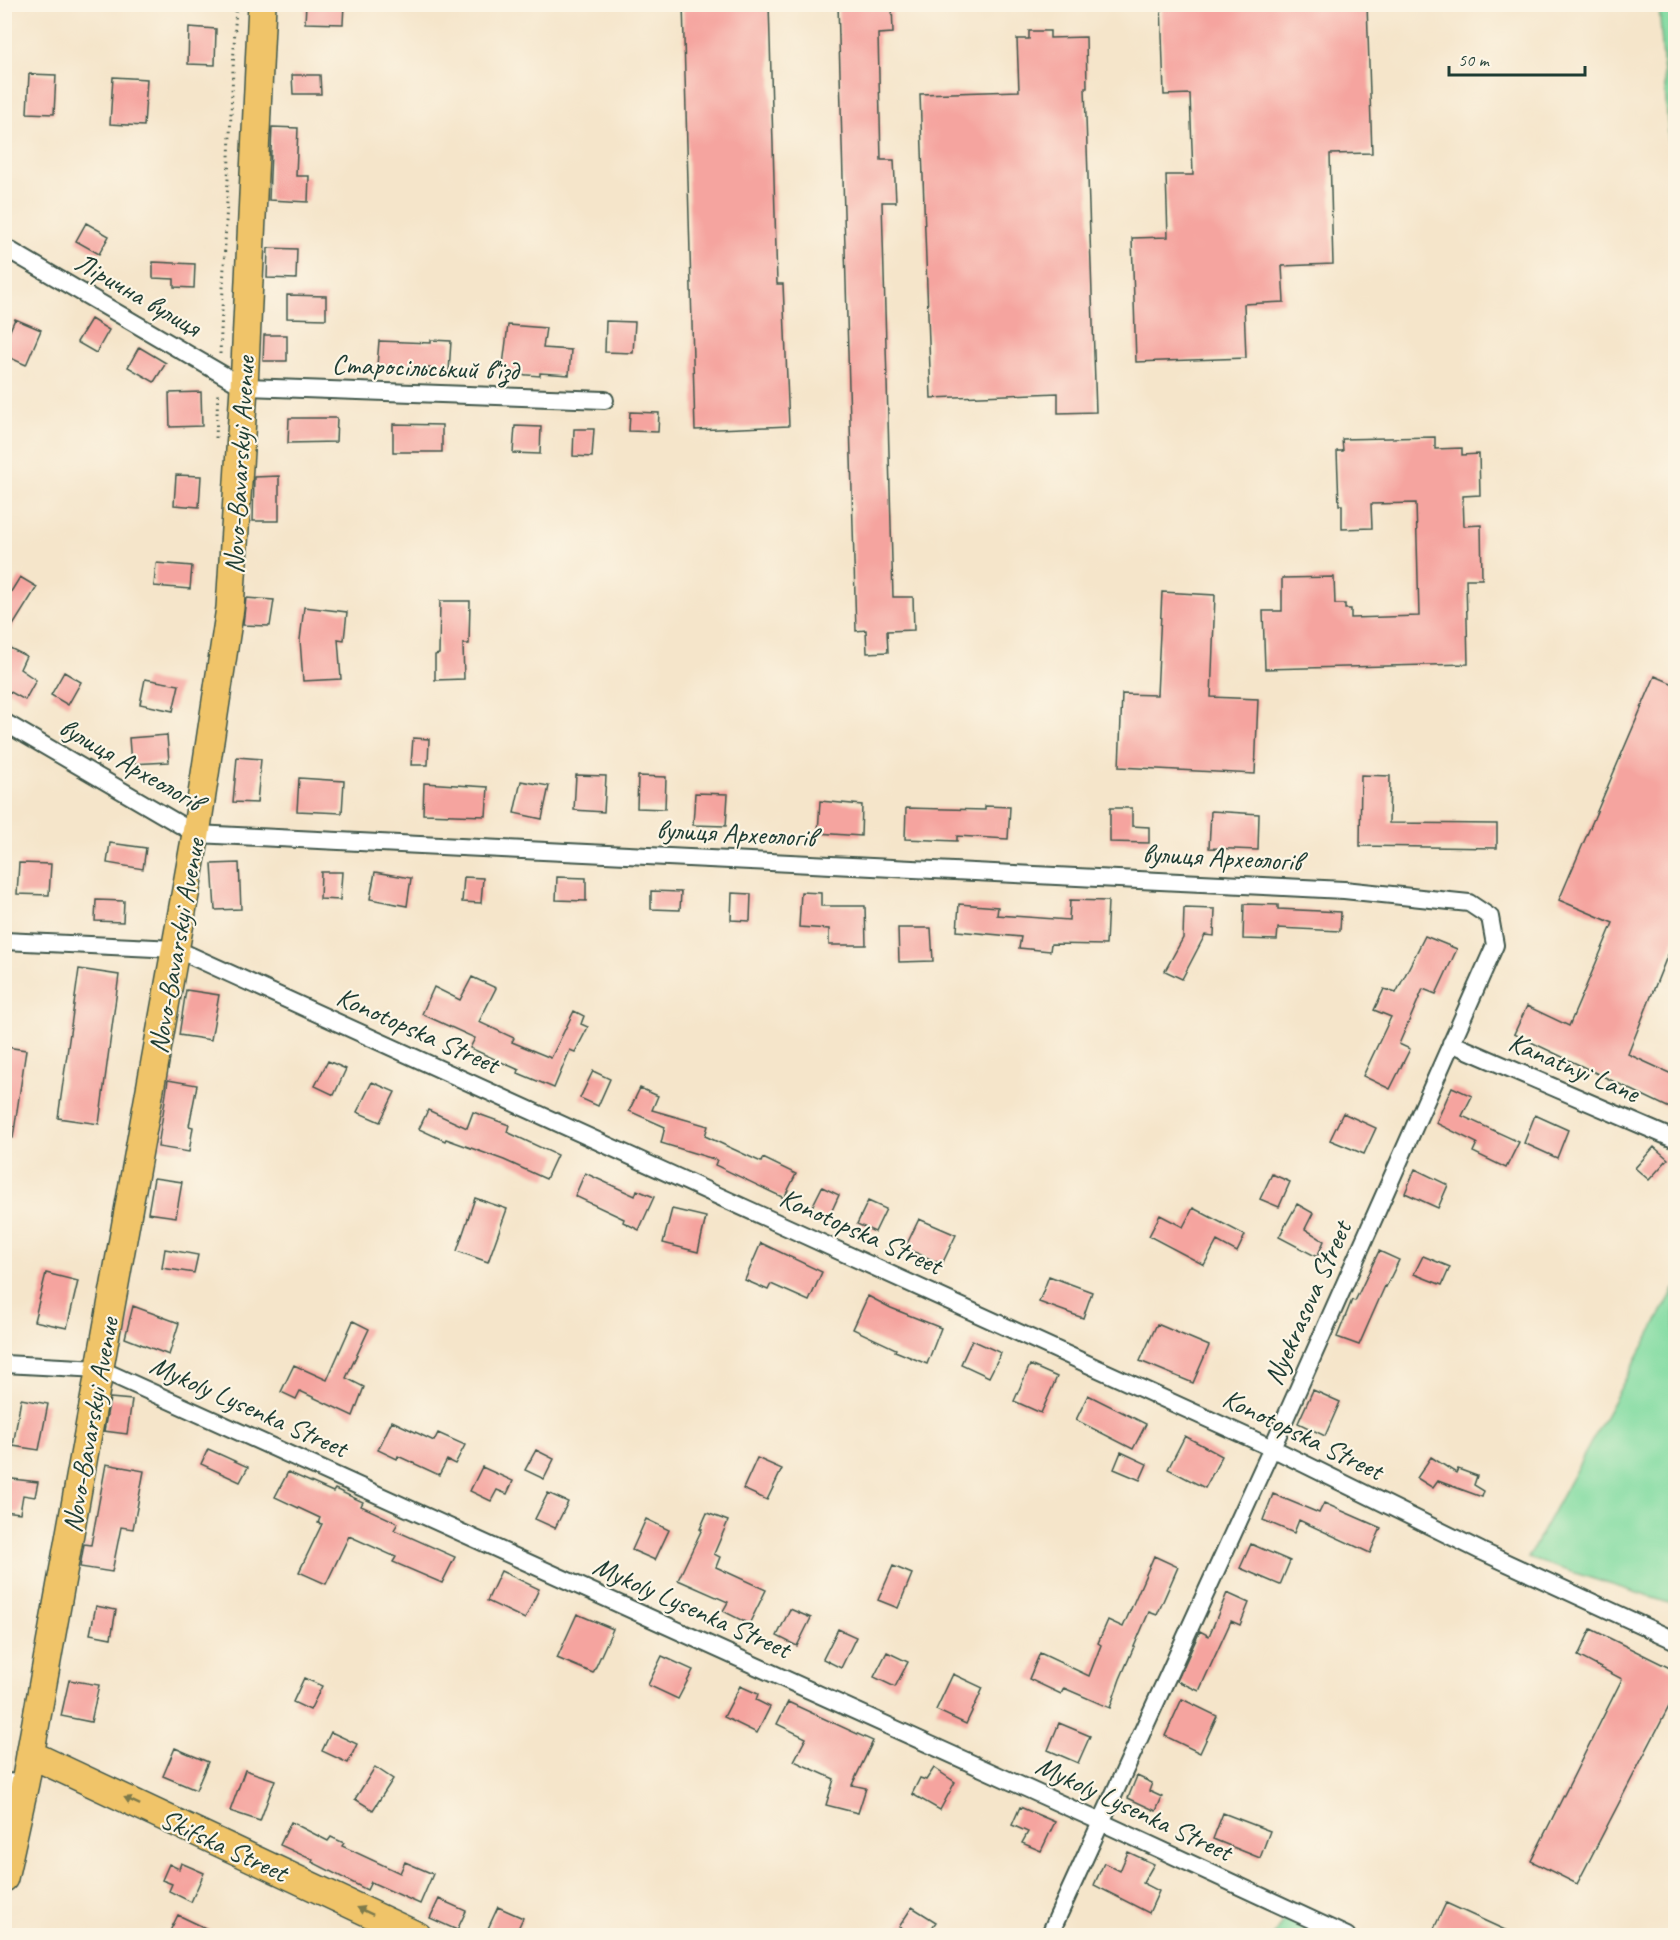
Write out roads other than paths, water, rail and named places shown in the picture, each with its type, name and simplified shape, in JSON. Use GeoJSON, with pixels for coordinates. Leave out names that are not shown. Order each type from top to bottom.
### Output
{"type":"FeatureCollection","features":[{"type":"Feature","properties":{"kind":"main road","name":"Novo-Bavarskyi Avenue"},"geometry":{"type":"LineString","coordinates":[[4,1878],[15,1782],[30,1754],[176,949],[231,608],[262,4]]}},
{"type":"Feature","properties":{"kind":"main road","name":"Skifska Street"},"geometry":{"type":"LineString","coordinates":[[30,1754],[418,1935]]}},
{"type":"Feature","properties":{"kind":"street","name":"Лірична вулиця"},"geometry":{"type":"LineString","coordinates":[[4,247],[244,387]]}},
{"type":"Feature","properties":{"kind":"street","name":"Старосільський в'їзд"},"geometry":{"type":"LineString","coordinates":[[244,387],[605,400]]}},
{"type":"Feature","properties":{"kind":"street","name":"вулиця Археологів"},"geometry":{"type":"LineString","coordinates":[[4,722],[196,834],[1344,890],[1469,903],[1490,917]]}},
{"type":"Feature","properties":{"kind":"street","name":"Nyekrasova Street"},"geometry":{"type":"LineString","coordinates":[[1049,1935],[1272,1448],[1495,945],[1490,917]]}},
{"type":"Feature","properties":{"kind":"street","name":"Konotopska Street"},"geometry":{"type":"LineString","coordinates":[[4,941],[176,949],[1272,1448],[1480,1551],[1676,1641]]}},
{"type":"Feature","properties":{"kind":"street","name":"Kanatnyi Lane"},"geometry":{"type":"LineString","coordinates":[[1451,1044],[1676,1140]]}},
{"type":"Feature","properties":{"kind":"street","name":"Mykoly Lysenka Street"},"geometry":{"type":"LineString","coordinates":[[4,1364],[100,1369],[1347,1935]]}}]}
